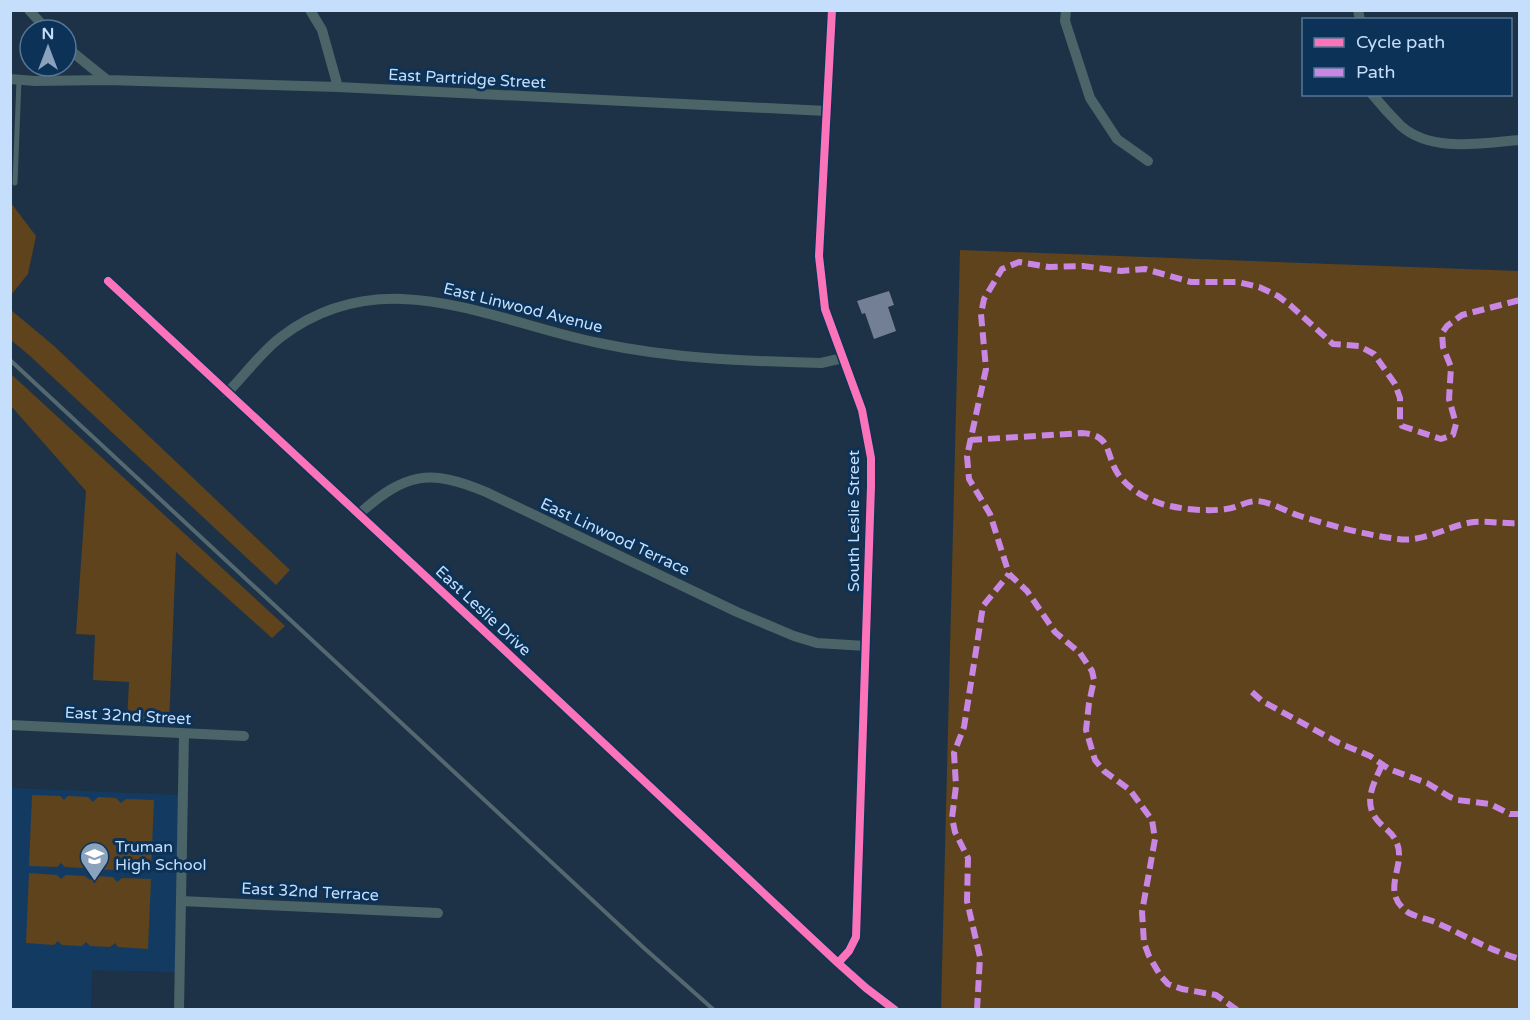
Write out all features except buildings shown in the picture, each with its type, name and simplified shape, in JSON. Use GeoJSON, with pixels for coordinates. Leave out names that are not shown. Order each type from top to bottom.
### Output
{"type":"FeatureCollection","features":[{"type":"Feature","properties":{"kind":"street"},"geometry":{"type":"LineString","coordinates":[[310,10],[322,30],[338,87]]}},
{"type":"Feature","properties":{"kind":"street","name":"South Leslie Street"},"geometry":{"type":"LineString","coordinates":[[832,10],[819,256],[825,309],[862,410],[871,458],[856,937],[849,951],[838,963]]}},
{"type":"Feature","properties":{"kind":"street"},"geometry":{"type":"LineString","coordinates":[[1066,10],[1065,21],[1090,98],[1117,139],[1148,161]]}},
{"type":"Feature","properties":{"kind":"street"},"geometry":{"type":"LineString","coordinates":[[78,57],[106,80]]}},
{"type":"Feature","properties":{"kind":"street","name":"East Partridge Street"},"geometry":{"type":"LineString","coordinates":[[15,80],[106,80],[338,87],[826,111]]}},
{"type":"Feature","properties":{"kind":"street"},"geometry":{"type":"LineString","coordinates":[[1374,96],[1402,127],[1428,140],[1456,145],[1520,140]]}},
{"type":"Feature","properties":{"kind":"street","name":"East Leslie Drive"},"geometry":{"type":"LineString","coordinates":[[108,281],[838,963],[895,1010]]}},
{"type":"Feature","properties":{"kind":"street","name":"East Linwood Avenue"},"geometry":{"type":"LineString","coordinates":[[227,393],[279,339],[301,323],[343,305],[385,298],[419,298],[444,302],[568,337],[673,356],[821,363],[843,358]]}},
{"type":"Feature","properties":{"kind":"street","name":"East Linwood Terrace"},"geometry":{"type":"LineString","coordinates":[[359,514],[378,497],[401,483],[423,478],[450,479],[486,492],[726,607],[794,636],[817,643],[866,646]]}},
{"type":"Feature","properties":{"kind":"street","name":"East 32nd Street"},"geometry":{"type":"LineString","coordinates":[[10,725],[244,736]]}},
{"type":"Feature","properties":{"kind":"street"},"geometry":{"type":"LineString","coordinates":[[178,1010],[184,734]]}},
{"type":"Feature","properties":{"kind":"street","name":"East 32nd Terrace"},"geometry":{"type":"LineString","coordinates":[[181,902],[438,913]]}},
{"type":"Feature","properties":{"kind":"lane"},"geometry":{"type":"LineString","coordinates":[[15,80],[15,183]]}},
{"type":"Feature","properties":{"kind":"shaded area"},"geometry":{"type":"Polygon","coordinates":[[[11,203],[36,236],[28,274],[11,295],[11,203]]]}},
{"type":"Feature","properties":{"kind":"shaded area"},"geometry":{"type":"Polygon","coordinates":[[[960,250],[1519,271],[1519,1009],[941,1009],[960,250]]]}},
{"type":"Feature","properties":{"kind":"shaded area"},"geometry":{"type":"Polygon","coordinates":[[[11,310],[53,345],[290,570],[276,585],[11,340],[11,310]]]}},
{"type":"Feature","properties":{"kind":"shaded area"},"geometry":{"type":"Polygon","coordinates":[[[11,374],[285,626],[272,638],[176,552],[169,724],[127,722],[129,682],[93,680],[95,635],[76,634],[86,491],[11,406],[11,374]]]}},
{"type":"Feature","properties":{"kind":"shaded area","name":"Truman High School"},"geometry":{"type":"Polygon","coordinates":[[[11,788],[179,795],[175,972],[92,970],[91,1009],[11,1010],[11,788]]]}},
{"type":"Feature","properties":{"kind":"shaded area"},"geometry":{"type":"Polygon","coordinates":[[[32,795],[60,796],[64,800],[68,796],[88,797],[93,802],[98,797],[116,798],[121,803],[126,799],[154,800],[151,871],[122,870],[118,866],[114,870],[94,869],[90,865],[86,868],[65,867],[61,863],[57,867],[29,866],[32,795]]]}},
{"type":"Feature","properties":{"kind":"shaded area"},"geometry":{"type":"Polygon","coordinates":[[[29,873],[57,875],[61,879],[66,875],[85,876],[90,880],[94,876],[113,877],[117,882],[122,878],[151,879],[148,949],[118,947],[115,943],[110,947],[90,946],[86,942],[82,946],[62,945],[58,941],[54,945],[26,943],[29,873]]]}},
{"type":"Feature","properties":{"kind":"railway"},"geometry":{"type":"LineString","coordinates":[[10,360],[644,948],[714,1010]]}},
{"type":"Feature","properties":{"kind":"marked path"},"geometry":{"type":"LineString","coordinates":[[1237,1010],[1216,995],[1168,984],[1149,956],[1144,943],[1142,912],[1155,839],[1152,820],[1130,790],[1104,771],[1095,760],[1086,730],[1094,680],[1092,671],[1080,653],[1055,632],[1027,591],[1009,574],[990,514],[969,479],[967,456],[986,369],[981,314],[984,299],[1002,269],[1019,262],[1049,267],[1083,266],[1121,271],[1145,269],[1191,282],[1238,282],[1259,287],[1290,305],[1333,344],[1359,346],[1374,354],[1395,384],[1400,398],[1402,426],[1441,439],[1453,435],[1456,424],[1449,399],[1451,367],[1443,347],[1442,333],[1447,326],[1462,315],[1520,300]]}},
{"type":"Feature","properties":{"kind":"marked path"},"geometry":{"type":"LineString","coordinates":[[970,440],[1082,433],[1092,435],[1104,442],[1114,467],[1129,486],[1149,499],[1180,508],[1218,510],[1257,501],[1337,527],[1408,540],[1474,522],[1520,523]]}},
{"type":"Feature","properties":{"kind":"marked path"},"geometry":{"type":"LineString","coordinates":[[977,1010],[980,957],[967,901],[968,858],[955,832],[952,818],[956,786],[954,753],[964,727],[983,606],[1009,574]]}},
{"type":"Feature","properties":{"kind":"marked path"},"geometry":{"type":"LineString","coordinates":[[1252,692],[1262,701],[1339,743],[1370,756],[1389,769],[1427,783],[1450,797],[1490,804],[1510,814],[1520,814]]}},
{"type":"Feature","properties":{"kind":"marked path"},"geometry":{"type":"LineString","coordinates":[[1382,765],[1370,800],[1373,814],[1394,838],[1398,848],[1399,861],[1394,888],[1402,908],[1489,948],[1520,959]]}},
{"type":"Feature","properties":{"kind":"cycle path"},"geometry":{"type":"LineString","coordinates":[[832,10],[819,256],[825,309],[862,410],[871,458],[856,937],[849,951],[838,963]]}},
{"type":"Feature","properties":{"kind":"cycle path"},"geometry":{"type":"LineString","coordinates":[[108,281],[838,963],[895,1010]]}},
{"type":"Feature","properties":{"kind":"place","name":"Truman High School"},"geometry":{"type":"Point","coordinates":[94,882]}}]}
